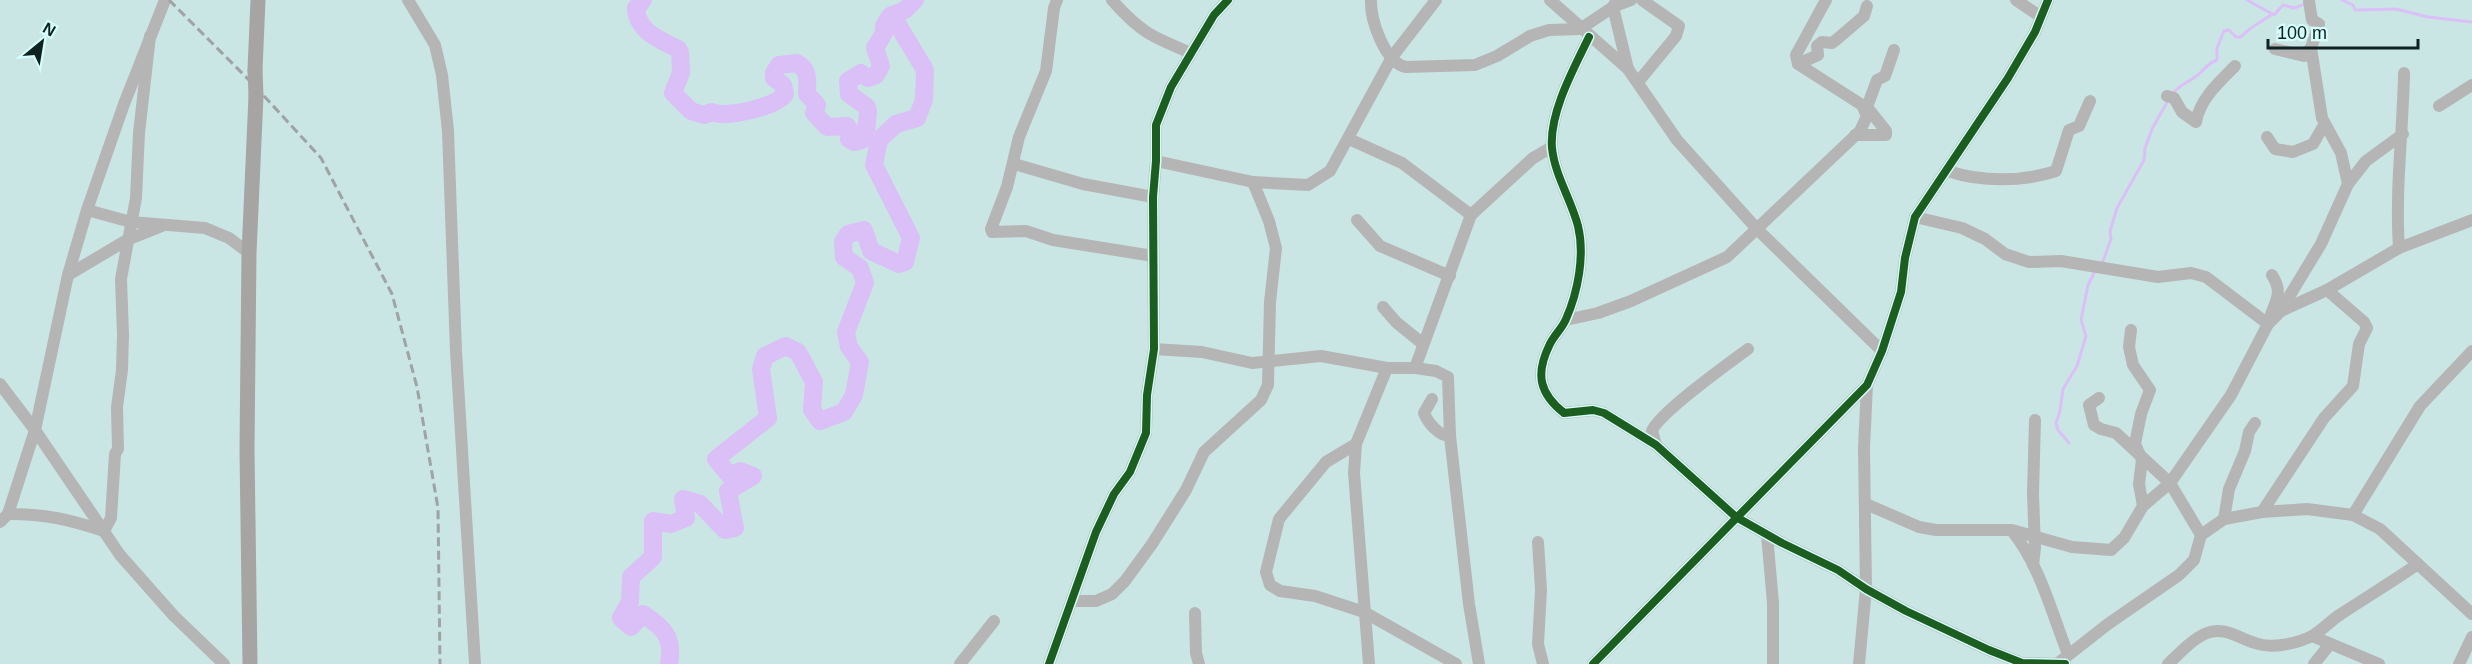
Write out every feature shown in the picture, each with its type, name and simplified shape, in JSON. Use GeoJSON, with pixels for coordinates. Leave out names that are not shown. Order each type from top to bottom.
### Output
{"type":"FeatureCollection","features":[{"type":"Feature","properties":{"kind":"main road"},"geometry":{"type":"LineString","coordinates":[[250,664],[247,450],[249,253],[258,0]]}},
{"type":"Feature","properties":{"kind":"street"},"geometry":{"type":"LineString","coordinates":[[104,531],[43,514],[4,518],[35,430],[68,275],[87,210],[165,0]]}},
{"type":"Feature","properties":{"kind":"street"},"geometry":{"type":"LineString","coordinates":[[408,0],[435,45],[442,75],[448,130],[456,351],[475,664]]}},
{"type":"Feature","properties":{"kind":"street"},"geometry":{"type":"LineString","coordinates":[[1058,0],[1054,8],[1046,71],[1019,137],[1014,164],[991,229],[992,232],[1026,231],[1053,240],[1154,256]]}},
{"type":"Feature","properties":{"kind":"street"},"geometry":{"type":"LineString","coordinates":[[1112,0],[1134,25],[1152,37],[1191,53]]}},
{"type":"Feature","properties":{"kind":"street"},"geometry":{"type":"LineString","coordinates":[[1049,664],[1096,532],[1114,494],[1130,472],[1146,434],[1147,395],[1155,349],[1153,197],[1156,125],[1171,87],[1214,15],[1228,0]]}},
{"type":"Feature","properties":{"kind":"street"},"geometry":{"type":"LineString","coordinates":[[1371,0],[1373,25],[1392,57],[1399,65],[1406,67],[1475,64],[1497,56],[1530,36],[1549,30],[1585,33]]}},
{"type":"Feature","properties":{"kind":"street"},"geometry":{"type":"LineString","coordinates":[[1156,161],[1253,182],[1308,185],[1330,171],[1392,57],[1436,0]]}},
{"type":"Feature","properties":{"kind":"street"},"geometry":{"type":"LineString","coordinates":[[1550,0],[1628,69],[1677,140],[1757,229],[1882,351]]}},
{"type":"Feature","properties":{"kind":"street"},"geometry":{"type":"LineString","coordinates":[[1631,0],[1615,4],[1585,33],[1555,116],[1552,147],[1560,183],[1578,225],[1582,261],[1566,320],[1549,345],[1543,364],[1542,386],[1549,401],[1564,413],[1593,410],[1604,413],[1656,445],[1736,517],[1838,570],[1866,589],[1989,650],[2022,663],[2062,661],[2179,575],[2194,560],[2201,535],[2224,519],[2262,512],[2307,509],[2353,515],[2380,529],[2472,614]]}},
{"type":"Feature","properties":{"kind":"street"},"geometry":{"type":"LineString","coordinates":[[1638,82],[1677,36],[1679,26],[1642,0]]}},
{"type":"Feature","properties":{"kind":"street"},"geometry":{"type":"LineString","coordinates":[[1797,64],[1796,55],[1826,0]]}},
{"type":"Feature","properties":{"kind":"street"},"geometry":{"type":"LineString","coordinates":[[2016,0],[2042,17]]}},
{"type":"Feature","properties":{"kind":"street"},"geometry":{"type":"LineString","coordinates":[[1593,664],[1867,385],[1882,351],[1901,292],[1905,258],[1915,217],[1948,171],[2008,78],[2042,17],[2048,0]]}},
{"type":"Feature","properties":{"kind":"street"},"geometry":{"type":"LineString","coordinates":[[2275,49],[2304,56],[2311,48],[2319,24],[2312,20],[2309,1]]}},
{"type":"Feature","properties":{"kind":"street"},"geometry":{"type":"LineString","coordinates":[[1615,4],[1628,69]]}},
{"type":"Feature","properties":{"kind":"street"},"geometry":{"type":"LineString","coordinates":[[1797,64],[1818,55],[1817,46],[1822,42],[1832,43],[1836,40],[1864,16],[1867,6]]}},
{"type":"Feature","properties":{"kind":"street"},"geometry":{"type":"LineString","coordinates":[[104,531],[111,518],[115,454],[118,449],[117,407],[122,370],[123,336],[122,279],[136,198],[139,132],[150,36]]}},
{"type":"Feature","properties":{"kind":"street"},"geometry":{"type":"LineString","coordinates":[[2311,48],[2324,125],[2341,153],[2348,184]]}},
{"type":"Feature","properties":{"kind":"street"},"geometry":{"type":"LineString","coordinates":[[1855,135],[1886,135],[1886,131],[1867,108],[1877,80],[1885,76],[1894,50]]}},
{"type":"Feature","properties":{"kind":"street"},"geometry":{"type":"LineString","coordinates":[[1566,320],[1598,313],[1631,301],[1727,257],[1855,135],[1867,116],[1862,105],[1797,64]]}},
{"type":"Feature","properties":{"kind":"street"},"geometry":{"type":"LineString","coordinates":[[2170,97],[2182,112],[2196,122],[2199,109],[2220,80],[2235,66]]}},
{"type":"Feature","properties":{"kind":"street"},"geometry":{"type":"LineString","coordinates":[[2399,248],[2396,207],[2403,134],[2404,73]]}},
{"type":"Feature","properties":{"kind":"street"},"geometry":{"type":"LineString","coordinates":[[2439,106],[2472,85]]}},
{"type":"Feature","properties":{"kind":"street"},"geometry":{"type":"LineString","coordinates":[[1948,171],[1965,177],[2008,178],[2039,177],[2056,171],[2069,129],[2079,126],[2090,100]]}},
{"type":"Feature","properties":{"kind":"street"},"geometry":{"type":"LineString","coordinates":[[2267,137],[2275,149],[2292,152],[2313,144],[2324,125]]}},
{"type":"Feature","properties":{"kind":"street"},"geometry":{"type":"LineString","coordinates":[[2268,324],[2281,311],[2321,244],[2348,184],[2367,162],[2403,134]]}},
{"type":"Feature","properties":{"kind":"street"},"geometry":{"type":"LineString","coordinates":[[1349,139],[1402,163],[1471,216]]}},
{"type":"Feature","properties":{"kind":"street"},"geometry":{"type":"LineString","coordinates":[[1415,368],[1471,216],[1533,158],[1552,147]]}},
{"type":"Feature","properties":{"kind":"street"},"geometry":{"type":"LineString","coordinates":[[1014,164],[1083,184],[1153,197]]}},
{"type":"Feature","properties":{"kind":"street"},"geometry":{"type":"LineString","coordinates":[[1071,601],[1096,601],[1112,594],[1125,581],[1152,544],[1186,490],[1204,452],[1261,400],[1268,385],[1270,302],[1276,248],[1269,221],[1253,182]]}},
{"type":"Feature","properties":{"kind":"street"},"geometry":{"type":"LineString","coordinates":[[87,210],[131,222],[205,228],[229,238],[249,253]]}},
{"type":"Feature","properties":{"kind":"street"},"geometry":{"type":"LineString","coordinates":[[1915,217],[1962,228],[1985,239],[2005,254],[2029,262],[2061,261],[2158,277],[2191,273],[2206,277],[2268,324]]}},
{"type":"Feature","properties":{"kind":"street"},"geometry":{"type":"LineString","coordinates":[[1357,220],[1380,246],[1450,276]]}},
{"type":"Feature","properties":{"kind":"street"},"geometry":{"type":"LineString","coordinates":[[2281,311],[2327,290],[2399,248],[2472,220]]}},
{"type":"Feature","properties":{"kind":"street"},"geometry":{"type":"LineString","coordinates":[[68,275],[127,240],[165,225]]}},
{"type":"Feature","properties":{"kind":"street"},"geometry":{"type":"LineString","coordinates":[[1866,504],[1919,527],[1936,530],[2012,530],[2072,547],[2111,550],[2124,538],[2143,506],[2170,483],[2231,395],[2268,324],[2275,302],[2280,295],[2279,286],[2272,275]]}},
{"type":"Feature","properties":{"kind":"street"},"geometry":{"type":"LineString","coordinates":[[2262,512],[2324,418],[2353,386],[2359,344],[2367,328],[2364,322],[2327,290]]}},
{"type":"Feature","properties":{"kind":"street"},"geometry":{"type":"LineString","coordinates":[[1383,307],[1396,322],[1423,344]]}},
{"type":"Feature","properties":{"kind":"street"},"geometry":{"type":"LineString","coordinates":[[2131,330],[2129,347],[2133,365],[2150,390],[2137,425],[2136,449],[2142,460],[2139,484],[2143,506]]}},
{"type":"Feature","properties":{"kind":"street"},"geometry":{"type":"LineString","coordinates":[[1155,349],[1202,352],[1252,363],[1321,356],[1387,368],[1436,371],[1448,377],[1450,436],[1469,604],[1479,664]]}},
{"type":"Feature","properties":{"kind":"street"},"geometry":{"type":"LineString","coordinates":[[1656,445],[1652,431],[1655,423],[1720,368],[1748,349]]}},
{"type":"Feature","properties":{"kind":"street"},"geometry":{"type":"LineString","coordinates":[[2353,515],[2420,406],[2472,351]]}},
{"type":"Feature","properties":{"kind":"street"},"geometry":{"type":"LineString","coordinates":[[1370,664],[1354,473],[1356,444],[1387,368]]}},
{"type":"Feature","properties":{"kind":"street"},"geometry":{"type":"LineString","coordinates":[[0,384],[35,430],[120,555],[174,616],[224,664]]}},
{"type":"Feature","properties":{"kind":"street"},"geometry":{"type":"LineString","coordinates":[[1859,664],[1866,589],[1864,448],[1867,385]]}},
{"type":"Feature","properties":{"kind":"street"},"geometry":{"type":"LineString","coordinates":[[2099,398],[2089,405],[2094,424],[2101,429],[2116,433],[2136,449],[2162,478],[2170,483],[2201,535]]}},
{"type":"Feature","properties":{"kind":"street"},"geometry":{"type":"LineString","coordinates":[[1432,399],[1424,413],[1425,417],[1442,434],[1450,436]]}},
{"type":"Feature","properties":{"kind":"street"},"geometry":{"type":"LineString","coordinates":[[2033,565],[2036,536],[2032,494],[2035,420]]}},
{"type":"Feature","properties":{"kind":"street"},"geometry":{"type":"LineString","coordinates":[[2224,519],[2229,489],[2245,451],[2249,432],[2255,423]]}},
{"type":"Feature","properties":{"kind":"street"},"geometry":{"type":"LineString","coordinates":[[1356,444],[1326,462],[1279,519],[1266,572],[1270,585],[1280,591],[1315,596],[1364,612],[1456,664]]}},
{"type":"Feature","properties":{"kind":"street"},"geometry":{"type":"LineString","coordinates":[[2012,530],[2023,544],[2033,565],[2062,661]]}},
{"type":"Feature","properties":{"kind":"street"},"geometry":{"type":"LineString","coordinates":[[1767,535],[1773,603],[1773,664]]}},
{"type":"Feature","properties":{"kind":"street"},"geometry":{"type":"LineString","coordinates":[[1538,542],[1541,590],[1538,644],[1543,664]]}},
{"type":"Feature","properties":{"kind":"street"},"geometry":{"type":"LineString","coordinates":[[2168,664],[2194,640],[2216,630],[2232,633],[2256,643],[2274,646],[2312,636],[2339,615],[2418,564]]}},
{"type":"Feature","properties":{"kind":"street"},"geometry":{"type":"LineString","coordinates":[[1195,613],[1196,653],[1199,664]]}},
{"type":"Feature","properties":{"kind":"street"},"geometry":{"type":"LineString","coordinates":[[960,664],[994,621]]}},
{"type":"Feature","properties":{"kind":"street"},"geometry":{"type":"LineString","coordinates":[[2312,636],[2379,664]]}},
{"type":"Feature","properties":{"kind":"street"},"geometry":{"type":"LineString","coordinates":[[2459,664],[2472,637]]}},
{"type":"Feature","properties":{"kind":"street"},"geometry":{"type":"LineString","coordinates":[[2314,664],[2331,644]]}},
{"type":"Feature","properties":{"kind":"waterway"},"geometry":{"type":"LineString","coordinates":[[643,0],[636,8],[637,16],[645,29],[680,52],[681,73],[673,93],[691,111],[704,115],[712,112],[739,113],[773,103],[785,94],[783,85],[774,78],[774,73],[779,65],[797,63],[806,73],[807,94],[817,105],[814,113],[827,127],[847,126],[851,132],[849,139],[854,142],[862,140],[866,133],[868,111],[867,107],[849,94],[848,81],[861,73],[868,78],[876,75],[881,66],[875,48],[884,33],[884,26],[890,16],[905,10],[915,0]]}},
{"type":"Feature","properties":{"kind":"waterway"},"geometry":{"type":"LineString","coordinates":[[2247,0],[2274,15],[2283,5],[2294,8],[2305,4]]}},
{"type":"Feature","properties":{"kind":"waterway"},"geometry":{"type":"LineString","coordinates":[[2342,0],[2353,5],[2355,10],[2396,9],[2428,17],[2472,22]]}},
{"type":"Feature","properties":{"kind":"waterway"},"geometry":{"type":"LineString","coordinates":[[2173,93],[2217,60],[2217,48],[2224,31],[2229,30],[2236,37],[2241,37],[2272,14]]}},
{"type":"Feature","properties":{"kind":"waterway"},"geometry":{"type":"LineString","coordinates":[[669,664],[669,640],[657,624],[643,614],[631,627],[621,618],[630,602],[631,577],[653,557],[653,521],[671,524],[686,518],[683,499],[700,504],[725,530],[735,528],[728,491],[753,476],[740,471],[730,476],[716,459],[768,418],[761,369],[765,356],[786,346],[798,352],[814,382],[812,410],[820,421],[844,412],[854,395],[860,362],[849,347],[846,332],[865,283],[860,268],[844,257],[843,242],[848,234],[864,230],[871,251],[899,264],[905,262],[911,238],[874,165],[879,140],[896,124],[917,118],[924,100],[925,70],[892,15]]}},
{"type":"Feature","properties":{"kind":"waterway"},"geometry":{"type":"LineString","coordinates":[[2100,264],[2111,239],[2110,231],[2117,208],[2144,160],[2145,148],[2153,127],[2169,99]]}},
{"type":"Feature","properties":{"kind":"waterway"},"geometry":{"type":"LineString","coordinates":[[2069,443],[2058,430],[2056,423],[2063,389],[2077,366],[2086,336],[2081,320],[2088,285],[2096,269]]}},
{"type":"Feature","properties":{"kind":"railway"},"geometry":{"type":"LineString","coordinates":[[169,0],[253,84],[321,158],[392,294],[417,387],[438,508],[440,664]]}},
{"type":"Feature","properties":{"kind":"cycle path"},"geometry":{"type":"LineString","coordinates":[[1049,664],[1096,532],[1114,494],[1130,472],[1146,433],[1147,395],[1154,349],[1153,197],[1156,125],[1171,87],[1214,15],[1228,0]]}},
{"type":"Feature","properties":{"kind":"cycle path"},"geometry":{"type":"LineString","coordinates":[[1593,664],[1867,385],[1882,351],[1901,292],[1905,258],[1915,217],[2008,78],[2035,32],[2048,0]]}},
{"type":"Feature","properties":{"kind":"cycle path"},"geometry":{"type":"LineString","coordinates":[[1589,37],[1558,106],[1552,134],[1554,158],[1578,226],[1581,249],[1577,285],[1570,308],[1564,323],[1551,342],[1542,366],[1542,383],[1550,399],[1564,413],[1593,410],[1604,413],[1656,445],[1736,517],[1782,543],[1838,570],[1866,589],[1906,611],[2022,663],[2065,664]]}}]}
